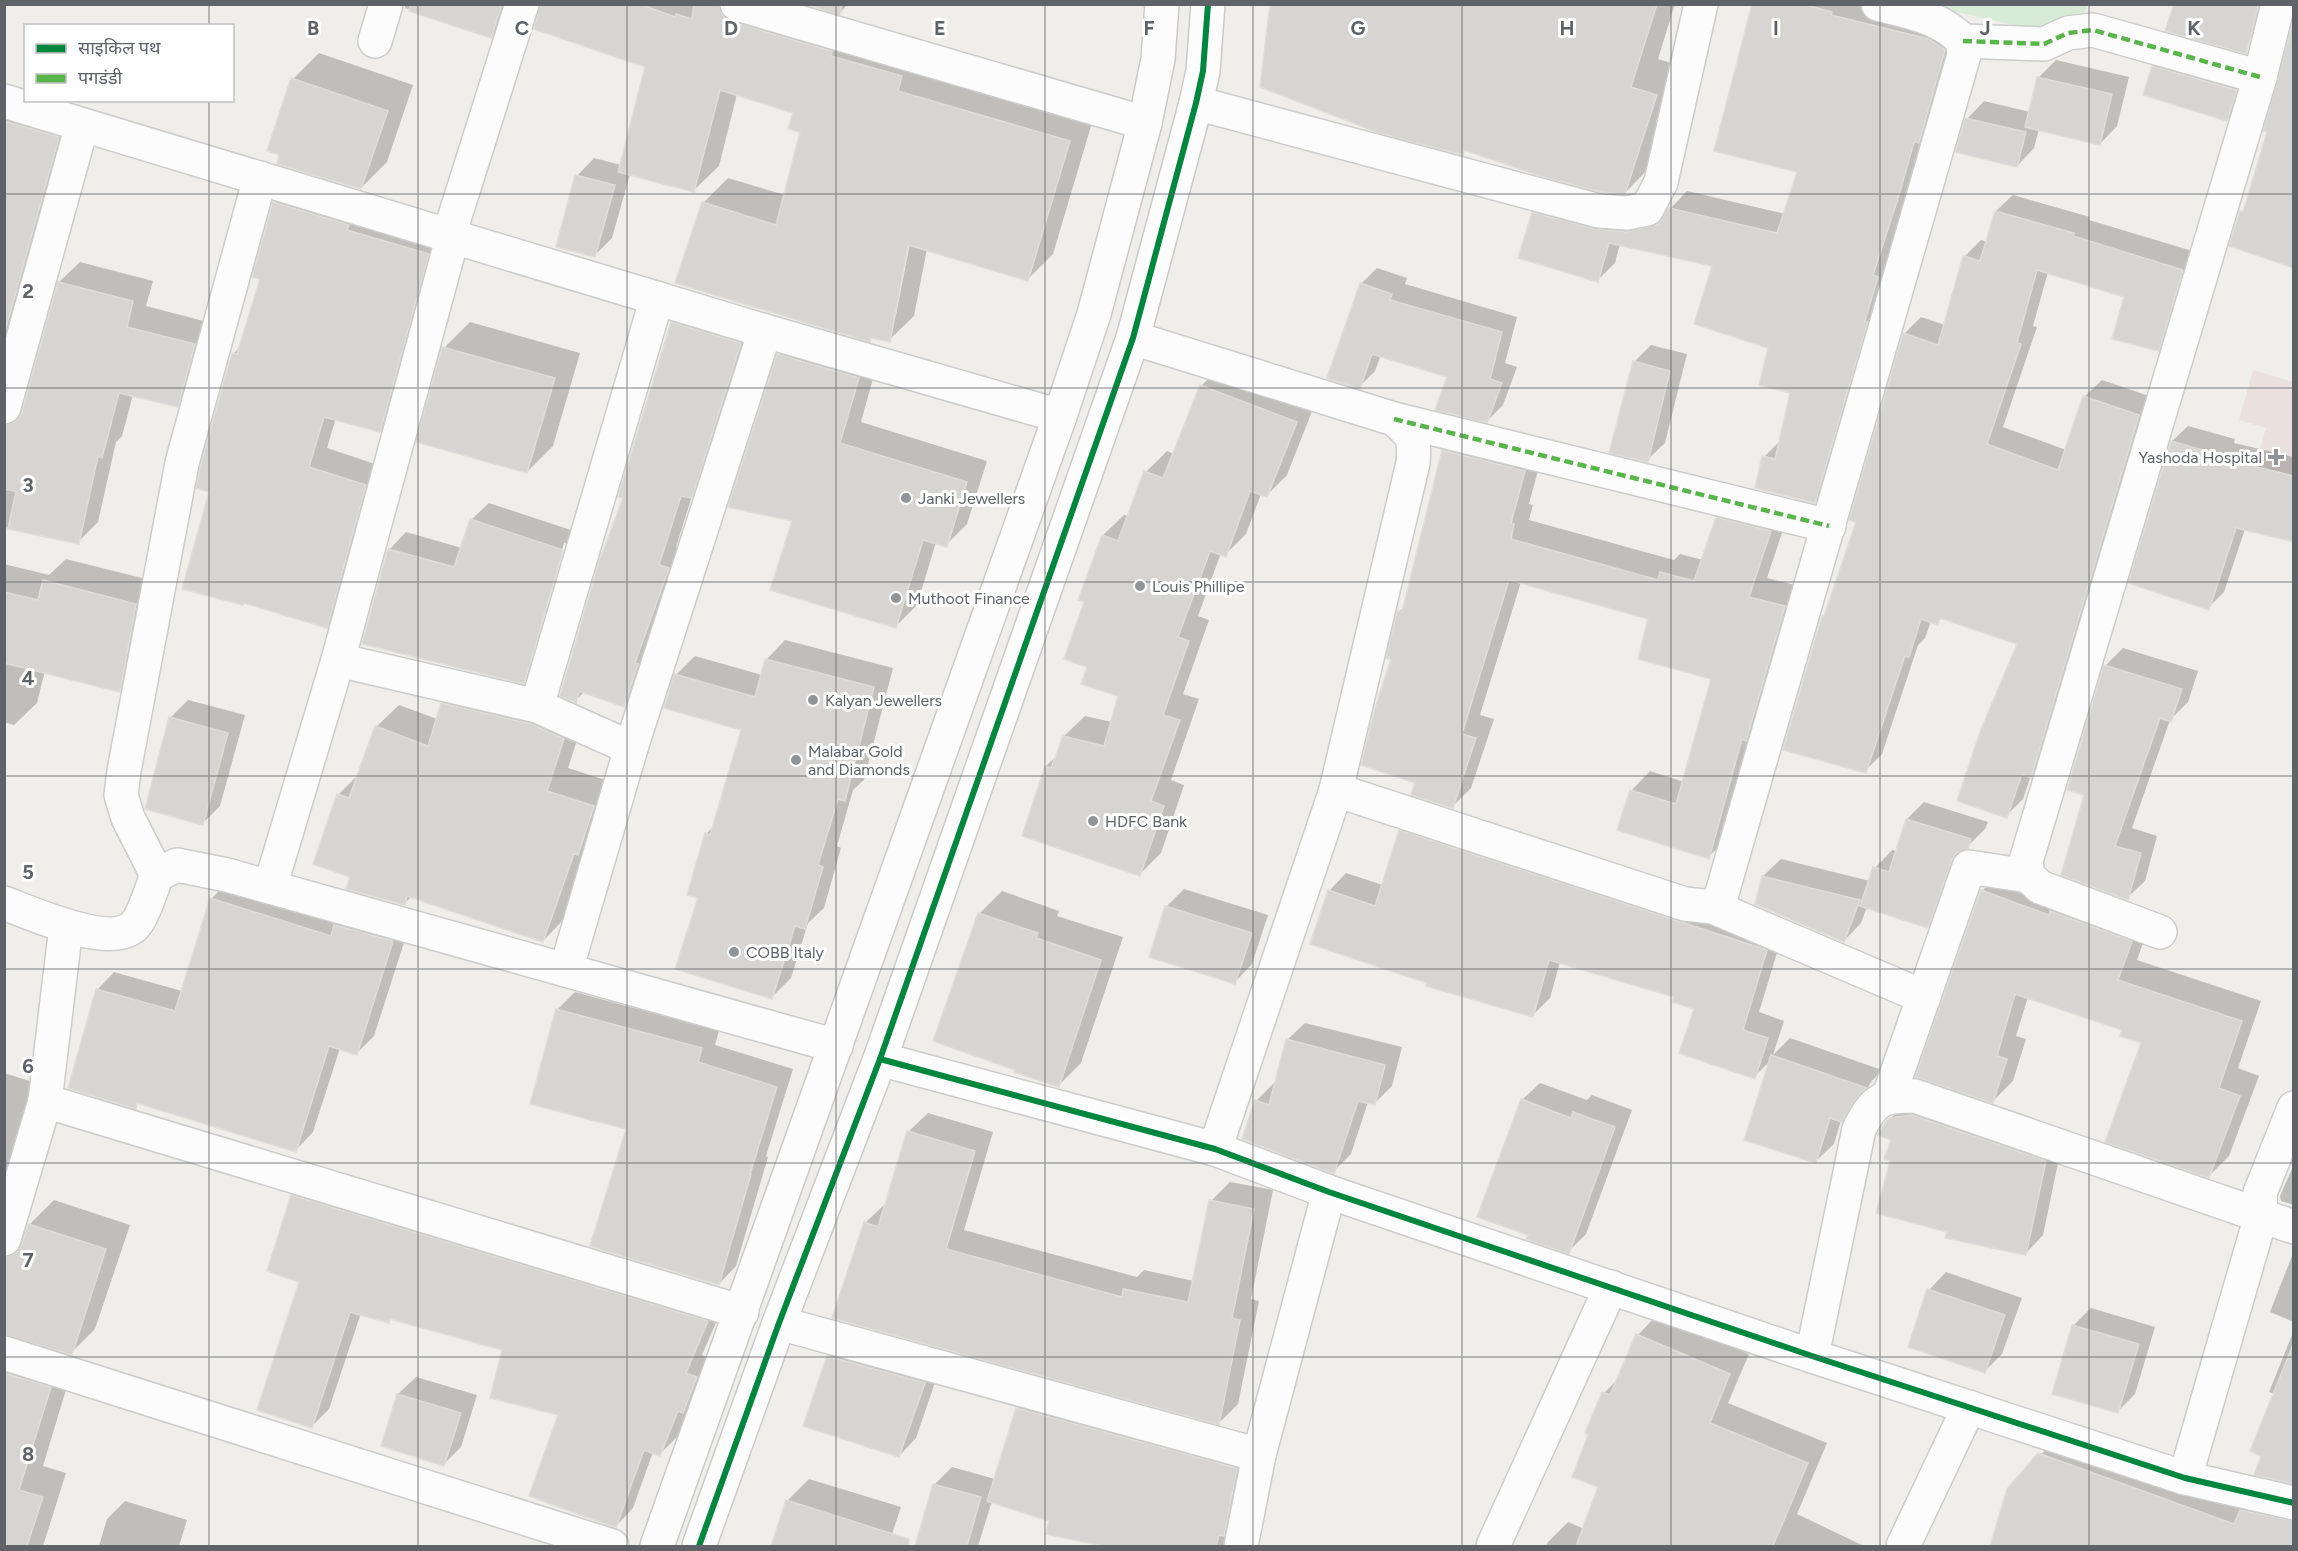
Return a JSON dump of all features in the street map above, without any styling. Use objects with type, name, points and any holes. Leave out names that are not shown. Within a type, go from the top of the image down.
[{"type":"street","points":[[375,41],[386,4]]},
{"type":"street","points":[[270,887],[338,660],[449,250],[449,236],[522,4]]},
{"type":"street","points":[[737,4],[1145,123]]},
{"type":"street","points":[[657,1546],[1060,416],[1094,314],[1145,123],[1158,59],[1162,4]]},
{"type":"street","points":[[699,1546],[779,1323],[880,1059],[1133,338],[1197,103],[1203,71],[1208,4]]},
{"type":"street","points":[[1197,103],[1599,211],[1627,213],[1647,209],[1660,183],[1701,4]]},
{"type":"street","points":[[1713,907],[1720,900],[1724,888],[1964,55],[1963,41],[1950,28],[1934,20],[1878,4]]},
{"type":"street","points":[[2028,876],[2026,861],[2029,848],[2260,77],[2278,4]]},
{"type":"street","points":[[1963,41],[2044,44],[2068,33],[2093,30],[2260,77]]},
{"type":"street","points":[[4,101],[765,331],[1060,416]]},
{"type":"street","points":[[4,407],[82,125]]},
{"type":"street","points":[[157,875],[128,818],[121,795],[124,771],[182,463],[260,178]]},
{"type":"street","points":[[537,706],[657,298]]},
{"type":"street","points":[[566,970],[631,748],[765,331]]},
{"type":"street","points":[[1133,338],[1394,419],[1828,526]]},
{"type":"street","points":[[1215,1149],[1336,790],[1413,463],[1415,443],[1409,431],[1394,419]]},
{"type":"street","points":[[338,660],[537,706],[631,748]]},
{"type":"street","points":[[1336,790],[1685,904],[1713,907],[1924,997]]},
{"type":"street","points":[[4,903],[66,927],[114,935],[134,927],[157,875],[177,865],[227,875],[836,1046]]},
{"type":"street","points":[[1889,1096],[1969,867],[2028,876],[2040,887],[2160,932]]},
{"type":"street","points":[[4,1239],[45,1101],[66,927]]},
{"type":"street","points":[[880,1059],[1215,1149],[1329,1192],[1812,1356],[2185,1478],[2294,1503]]},
{"type":"street","points":[[1812,1356],[1859,1130],[1871,1107],[1889,1096],[1915,1096],[2294,1227]]},
{"type":"street","points":[[45,1101],[742,1312]]},
{"type":"street","points":[[2185,1478],[2261,1216],[2260,1193],[2294,1108]]},
{"type":"street","points":[[1241,1546],[1259,1455],[1329,1192]]},
{"type":"street","points":[[1493,1546],[1611,1287]]},
{"type":"street","points":[[779,1323],[1259,1455]]},
{"type":"street","points":[[4,1353],[612,1546]]},
{"type":"street","points":[[1903,1546],[1969,1407]]},
{"type":"shaded area","name":"Yashoda Hospital","points":[[2253,370],[2293,382],[2293,500],[2249,486],[2266,428],[2239,420]]},
{"type":"green space","points":[[1925,5],[2088,5],[2084,13],[2046,32]]},
{"type":"building","points":[[410,4],[502,4],[491,38],[409,11]]},
{"type":"building","points":[[540,4],[640,4],[675,17],[676,14],[692,19],[694,4],[719,4],[723,16],[732,22],[832,51],[831,56],[902,76],[898,91],[1070,141],[1028,281],[908,245],[890,342],[871,338],[870,342],[675,283],[702,202],[776,225],[800,132],[788,129],[793,113],[720,90],[694,192],[618,172],[645,67],[534,29]]},
{"type":"building","points":[[806,4],[842,4],[840,15]]},
{"type":"building","points":[[1270,4],[1657,4],[1631,87],[1657,95],[1625,194],[1602,192],[1543,177],[1464,150],[1463,155],[1379,133],[1260,87]]},
{"type":"building","points":[[1752,4],[1803,4],[1832,12],[1831,15],[1929,39],[1945,50],[1919,143],[1914,142],[1873,275],[1878,277],[1865,321],[1868,322],[1815,503],[1755,488],[1762,456],[1775,459],[1790,393],[1759,385],[1768,348],[1694,324],[1712,266],[1609,243],[1598,282],[1518,258],[1532,212],[1594,229],[1626,232],[1658,224],[1669,208],[1777,233],[1797,172],[1714,151]]},
{"type":"building","points":[[2174,4],[2259,4],[2246,54],[2165,31]]},
{"type":"building","points":[[2294,19],[2294,268],[2229,246],[2240,211],[2243,212],[2267,132],[2263,131]]},
{"type":"building","points":[[2152,66],[2237,90],[2227,121],[2143,95]]},
{"type":"building","points":[[2037,77],[2112,94],[2100,145],[2025,127]]},
{"type":"building","points":[[291,78],[388,111],[361,189],[277,164],[279,155],[267,151]]},
{"type":"building","points":[[1965,118],[2026,132],[2017,167],[1955,152]]},
{"type":"building","points":[[4,121],[59,137],[4,335]]},
{"type":"building","points":[[575,175],[615,185],[595,257],[556,247]]},
{"type":"building","points":[[273,202],[349,225],[347,230],[429,254],[380,432],[324,417],[309,467],[366,485],[327,628],[244,603],[243,605],[182,589],[209,492],[196,488],[200,467],[232,353],[237,354],[260,279],[252,277]]},
{"type":"building","points":[[1995,211],[2074,233],[2073,236],[2183,270],[2159,351],[2112,339],[2124,297],[2037,270],[2017,343],[2021,344],[1987,444],[2058,470],[2083,396],[2139,415],[2031,778],[2022,774],[2007,818],[1957,801],[1980,732],[2017,644],[1940,618],[1938,625],[1921,619],[1909,657],[1905,656],[1866,773],[1783,750],[1822,616],[1824,616],[1856,522],[1849,520],[1903,333],[1938,345],[1963,256],[1980,261]]},
{"type":"building","points":[[58,282],[133,301],[127,327],[195,344],[178,407],[119,393],[102,458],[98,456],[79,544],[8,529],[16,491],[4,489],[4,425],[17,421],[22,412]]},
{"type":"building","points":[[1360,283],[1392,294],[1390,300],[1502,332],[1490,379],[1502,383],[1487,423],[1435,410],[1447,377],[1372,354],[1360,389],[1327,378]]},
{"type":"building","points":[[671,322],[741,343],[692,498],[681,496],[659,565],[669,568],[635,663],[638,664],[624,707],[579,691],[576,703],[560,696],[599,562],[623,498],[618,497]]},
{"type":"building","points":[[442,347],[555,378],[527,473],[416,442]]},
{"type":"building","points":[[777,354],[859,378],[840,443],[967,482],[947,547],[923,540],[896,628],[770,590],[792,521],[728,507]]},
{"type":"building","points":[[1633,361],[1670,371],[1648,462],[1609,453]]},
{"type":"building","points":[[1200,385],[1297,422],[1267,497],[1250,491],[1226,557],[1210,551],[1178,637],[1189,641],[1163,715],[1180,720],[1151,801],[1164,806],[1140,876],[1022,836],[1045,766],[1051,768],[1063,736],[1104,746],[1118,696],[1081,684],[1087,667],[1064,659],[1084,602],[1078,600],[1102,535],[1118,541],[1144,471],[1163,478]]},
{"type":"building","points":[[2171,441],[2220,455],[2219,458],[2294,476],[2294,542],[2236,528],[2209,610],[2128,583]]},
{"type":"building","points":[[1442,450],[1525,471],[1511,523],[1514,524],[1511,539],[1658,580],[1660,572],[1694,581],[1716,517],[1771,531],[1749,597],[1785,606],[1746,741],[1742,739],[1709,859],[1617,830],[1630,790],[1676,804],[1711,679],[1638,659],[1648,619],[1509,580],[1462,734],[1476,738],[1453,808],[1411,795],[1415,783],[1361,765],[1375,708],[1391,659],[1386,658],[1397,611],[1402,612]]},
{"type":"building","points":[[470,519],[563,550],[524,684],[362,644],[388,549],[454,567]]},
{"type":"building","points":[[43,580],[136,604],[120,692],[4,663],[4,592],[38,600]]},
{"type":"building","points":[[765,659],[874,687],[845,801],[838,799],[818,865],[823,867],[805,929],[795,926],[772,999],[675,969],[698,898],[687,895],[705,833],[710,835],[741,730],[664,708],[674,674],[755,697]]},
{"type":"building","points":[[2104,665],[2182,689],[2171,722],[2160,718],[2115,846],[2141,853],[2128,900],[2061,875],[2084,795],[2067,790]]},
{"type":"building","points":[[441,703],[531,724],[564,739],[547,791],[594,806],[578,855],[574,854],[543,942],[407,896],[405,905],[346,889],[350,877],[313,864],[337,794],[349,798],[375,726],[428,746]]},
{"type":"building","points":[[169,717],[228,733],[203,825],[145,809]]},
{"type":"building","points":[[1906,819],[1971,839],[1968,849],[1956,853],[1952,860],[1928,928],[1860,906],[1873,867],[1889,872]]},
{"type":"building","points":[[1399,830],[1767,950],[1743,1030],[1768,1038],[1755,1079],[1679,1053],[1694,1009],[1672,1002],[1674,997],[1549,960],[1533,1017],[1426,986],[1427,983],[1310,944],[1328,890],[1375,906]]},
{"type":"building","points":[[1762,876],[1860,900],[1844,942],[1755,904]]},
{"type":"building","points":[[1981,890],[2049,915],[2050,911],[2132,941],[2118,980],[2242,1021],[2219,1088],[2240,1096],[2209,1178],[2105,1142],[2141,1043],[2120,1036],[2122,1030],[2015,994],[1997,1056],[2007,1059],[1993,1103],[1915,1077]]},
{"type":"building","points":[[210,898],[331,936],[334,925],[393,941],[357,1055],[329,1046],[296,1152],[137,1103],[136,1109],[68,1088],[96,989],[175,1011]]},
{"type":"building","points":[[1165,906],[1252,933],[1235,984],[1149,957]]},
{"type":"building","points":[[978,913],[1038,933],[1036,938],[1101,960],[1059,1087],[933,1041]]},
{"type":"building","points":[[556,1009],[702,1048],[698,1062],[777,1087],[719,1285],[590,1246],[626,1129],[530,1104]]},
{"type":"building","points":[[1286,1039],[1385,1065],[1375,1105],[1358,1101],[1334,1174],[1242,1139],[1255,1100],[1269,1105]]},
{"type":"building","points":[[1771,1055],[1867,1088],[1854,1101],[1842,1122],[1830,1118],[1816,1163],[1744,1140]]},
{"type":"building","points":[[1521,1099],[1571,1118],[1573,1112],[1615,1127],[1569,1254],[1526,1239],[1528,1235],[1477,1217]]},
{"type":"building","points":[[1912,1115],[2046,1161],[2026,1255],[1945,1238],[1947,1232],[1876,1213],[1890,1161],[1884,1159],[1891,1140],[1877,1135],[1889,1118]]},
{"type":"building","points":[[907,1131],[975,1151],[946,1249],[1122,1297],[1123,1289],[1188,1302],[1209,1200],[1254,1209],[1232,1318],[1240,1320],[1219,1425],[832,1318],[864,1222],[878,1227]]},
{"type":"building","points":[[291,1195],[708,1321],[686,1373],[697,1377],[683,1413],[678,1411],[660,1456],[644,1450],[616,1528],[529,1496],[558,1415],[490,1398],[502,1350],[390,1319],[389,1323],[350,1312],[312,1428],[257,1410],[299,1282],[267,1271]]},
{"type":"building","points":[[28,1224],[106,1249],[72,1355],[4,1335],[4,1257],[17,1252]]},
{"type":"building","points":[[1927,1289],[2005,1315],[1985,1373],[1908,1347]]},
{"type":"building","points":[[2072,1325],[2139,1344],[2118,1413],[2052,1394]]},
{"type":"building","points":[[1636,1334],[1730,1374],[1710,1423],[1808,1463],[1773,1546],[1576,1546],[1598,1487],[1572,1477],[1588,1435],[1585,1433],[1602,1392],[1610,1395]]},
{"type":"building","points":[[2292,1347],[2294,1347],[2294,1484],[2254,1475],[2261,1456],[2250,1451]]},
{"type":"building","points":[[827,1356],[925,1383],[899,1457],[803,1426]]},
{"type":"building","points":[[4,1373],[51,1387],[19,1490],[43,1497],[27,1546],[4,1546]]},
{"type":"building","points":[[397,1394],[461,1413],[444,1466],[381,1446]]},
{"type":"building","points":[[1016,1408],[1237,1468],[1224,1536],[1219,1535],[1216,1546],[1102,1546],[1046,1534],[1049,1521],[987,1501]]},
{"type":"building","points":[[2038,1453],[2234,1524],[2240,1510],[2294,1521],[2294,1546],[1990,1546],[2007,1489]]},
{"type":"building","points":[[933,1484],[981,1497],[967,1546],[915,1546]]},
{"type":"building","points":[[786,1500],[909,1539],[908,1546],[771,1546]]},
{"type":"marked path","points":[[1963,41],[2044,44],[2068,33],[2093,30],[2260,77]]},
{"type":"marked path","points":[[1394,419],[1829,526]]},
{"type":"cycle path","points":[[699,1546],[779,1323],[880,1059],[1133,338],[1196,103],[1203,71],[1208,4]]},
{"type":"cycle path","points":[[880,1059],[1215,1149],[1329,1192],[1812,1356],[2185,1478],[2294,1503]]},
{"type":"place","name":"Yashoda Hospital","points":[[2276,457]]},
{"type":"place","name":"Janki Jewellers","points":[[906,498]]},
{"type":"place","name":"Louis Phillipe","points":[[1140,586]]},
{"type":"place","name":"Muthoot Finance","points":[[896,598]]},
{"type":"place","name":"Kalyan Jewellers","points":[[813,700]]},
{"type":"place","name":"Malabar Gold and Diamonds","points":[[796,760]]},
{"type":"place","name":"HDFC Bank","points":[[1093,821]]},
{"type":"place","name":"COBB Italy","points":[[734,952]]}]
